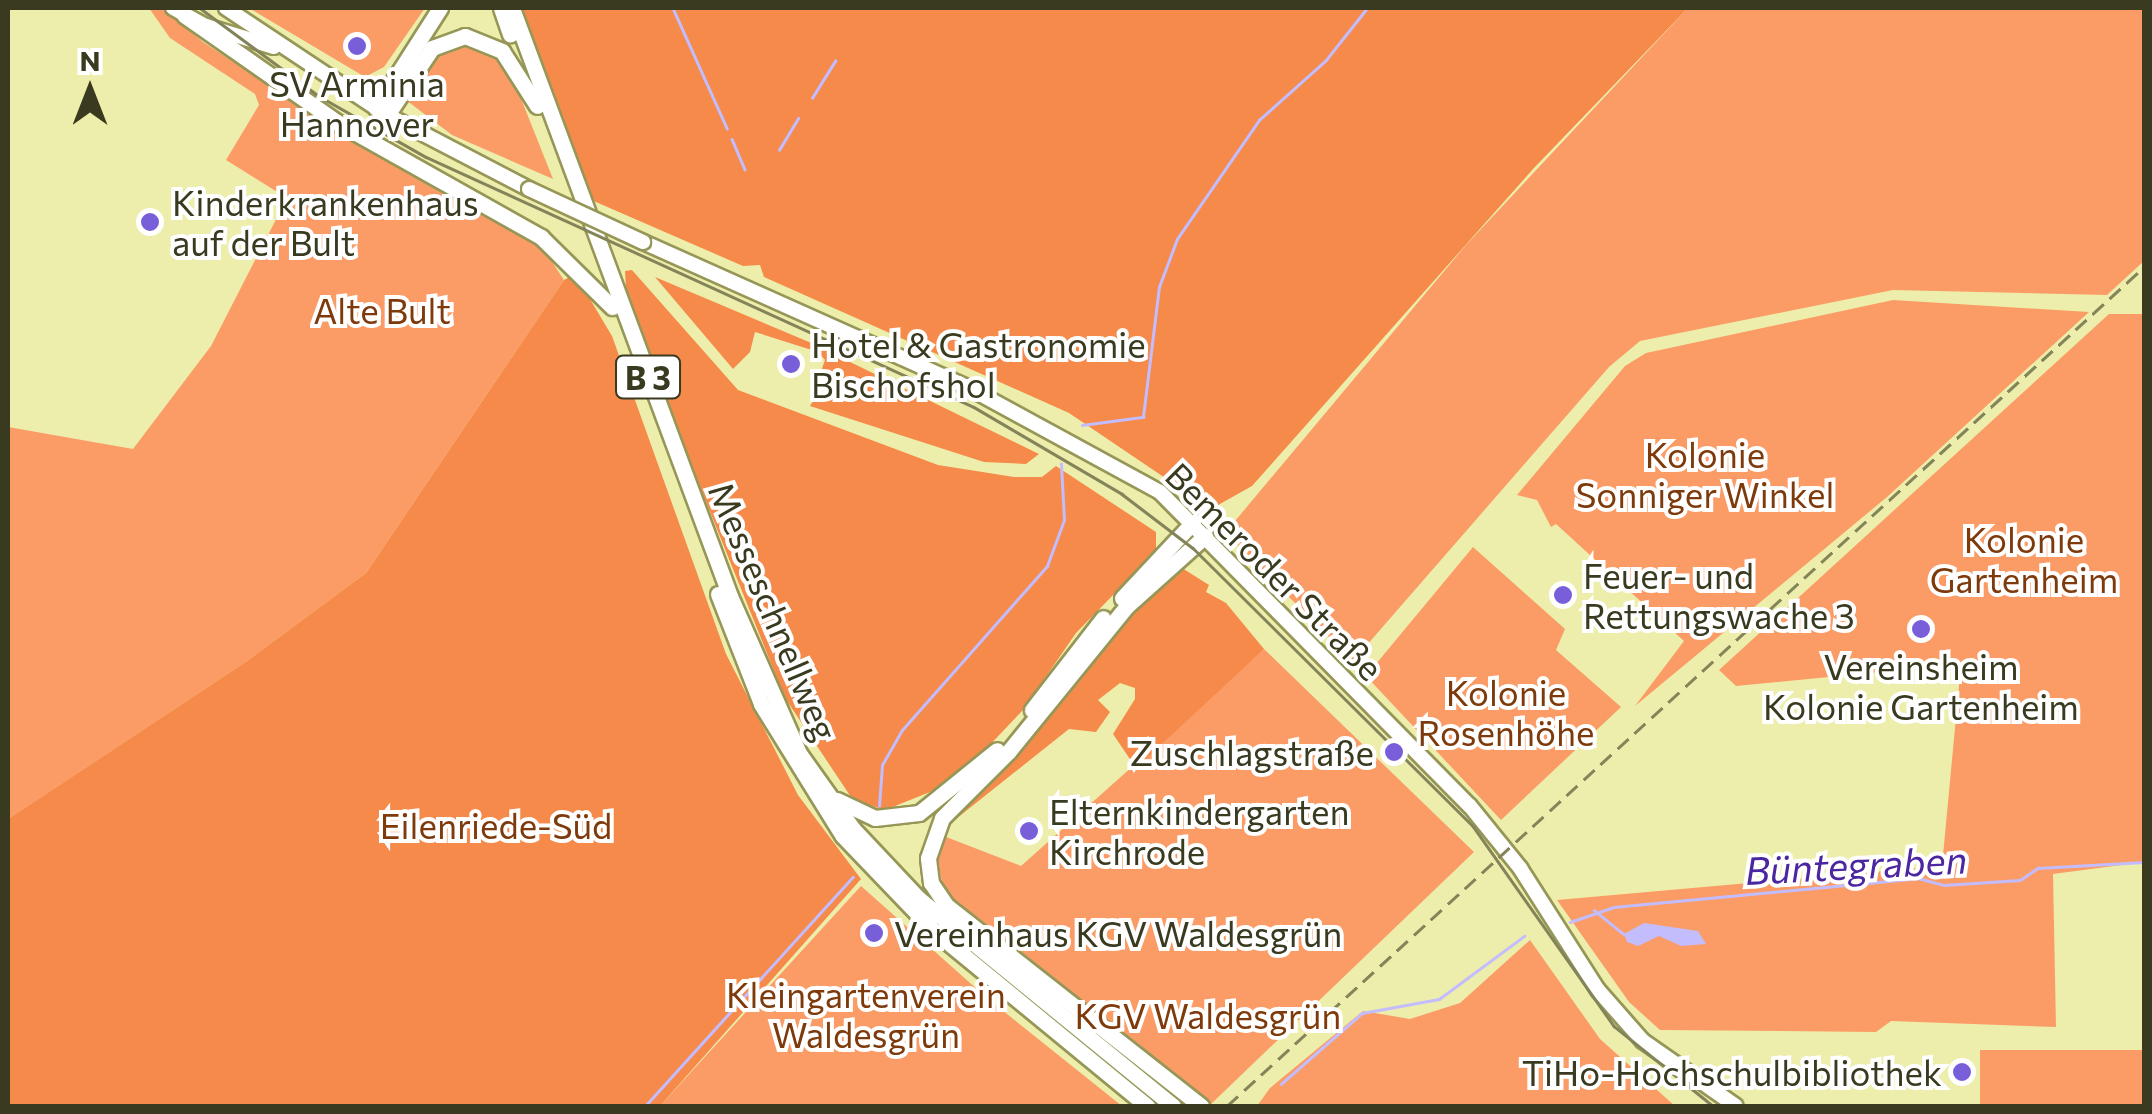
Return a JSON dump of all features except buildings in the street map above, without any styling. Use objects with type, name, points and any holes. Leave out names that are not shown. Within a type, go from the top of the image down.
[{"type":"highway","points":[[382,111],[440,8]]},
{"type":"highway","name":"Messeschnellweg","points":[[500,8],[746,670],[812,794],[871,869],[934,931],[1147,1106]]},
{"type":"highway","name":"Messeschnellweg","points":[[512,8],[730,596],[772,701],[822,788],[918,898],[1173,1106]]},
{"type":"highway","points":[[179,12],[338,123],[541,236],[612,307]]},
{"type":"highway","points":[[382,111],[432,48],[465,36],[502,51],[537,106]]},
{"type":"highway","points":[[822,788],[875,818],[918,813],[945,795],[992,756],[1089,633],[1193,522]]},
{"type":"highway","points":[[1201,1106],[946,904],[932,883],[928,858],[942,818],[1008,750],[1127,606],[1205,536]]},
{"type":"highway","name":"B 3","points":[[1098,1045],[1191,1106]]},
{"type":"main road","points":[[226,8],[297,58]]},
{"type":"main road","points":[[179,12],[297,58]]},
{"type":"main road","name":"Bemeroder Straße","points":[[297,58],[382,111],[529,189],[1061,433],[1160,492],[1481,819],[1598,990],[1643,1041],[1736,1106]]},
{"type":"green space","name":"Alte Bult","points":[[149,8],[162,8],[203,42],[337,130],[539,242],[564,280],[366,573],[247,661],[8,819],[8,427],[133,449],[211,346],[287,198],[226,160],[259,105],[255,94],[170,38]]},
{"type":"green space","name":"SV Arminia Hannover","points":[[249,8],[425,8],[384,67],[365,77]]},
{"type":"green space","points":[[520,8],[1688,8],[1533,169],[1252,486],[1211,509],[1069,413],[764,277],[760,265],[743,266],[589,199]]},
{"type":"green space","points":[[1688,8],[2144,8],[2144,261],[2107,295],[1893,290],[1640,341],[1609,367],[1353,661],[1225,533],[1466,245]]},
{"type":"green space","points":[[475,41],[506,61],[553,179],[452,135],[406,100],[436,52]]},
{"type":"green space","points":[[632,270],[738,390],[938,465],[1014,477],[1042,477],[1056,466],[1156,532],[1156,551],[1076,633],[1023,710],[966,770],[935,790],[885,810],[853,800],[785,698],[669,410],[626,288],[625,271]]},
{"type":"green space","name":"Eilenriede-Süd","points":[[575,274],[612,336],[726,654],[798,795],[861,879],[660,1106],[8,1106],[8,819],[247,661],[366,573],[564,280]]},
{"type":"green space","points":[[655,277],[809,342],[1039,454],[1026,464],[984,462],[810,406],[816,396],[828,400],[832,383],[819,377],[825,360],[818,352],[755,332],[750,352],[733,369]]},
{"type":"green space","name":"Kolonie Sonniger Winkel","points":[[1893,300],[2089,312],[1887,497],[1635,706],[1684,641],[1556,524],[1551,527],[1537,500],[1517,495],[1625,366],[1646,353]]},
{"type":"green space","name":"Kolonie Gartenheim","points":[[2109,314],[2144,314],[2144,862],[2053,874],[2056,1027],[1891,1021],[1876,1032],[1660,1030],[1629,1002],[1557,900],[1942,866],[1961,664],[1736,686],[1719,670]]},
{"type":"green space","name":"Kolonie Rosenhöhe","points":[[1473,547],[1565,629],[1556,650],[1621,707],[1501,820],[1366,676]]},
{"type":"green space","points":[[1182,568],[1209,585],[1206,592],[1226,603],[1264,649],[1136,768],[1113,734],[1135,699],[1135,688],[1120,683],[1098,700],[1110,712],[1096,732],[1069,729],[947,826],[1042,724],[1128,616]]},
{"type":"green space","name":"KGV Waldesgrün","points":[[1264,649],[1474,852],[1209,1106],[949,900],[933,856],[941,835],[1021,866]]},
{"type":"green space","name":"Kleingartenverein Waldesgrün","points":[[861,886],[987,998],[1122,1106],[660,1106]]},
{"type":"green space","points":[[1530,940],[1600,1039],[1675,1106],[1257,1106],[1270,1088],[1363,1011],[1410,1019],[1460,1003]]},
{"type":"green space","points":[[1980,1050],[2144,1050],[2144,1106],[1980,1106]]},
{"type":"shaded area","points":[[1644,923],[1698,931],[1706,944],[1681,946],[1659,936],[1638,946],[1627,942],[1624,934]]},
{"type":"waterway","points":[[673,8],[727,128]]},
{"type":"waterway","points":[[1082,425],[1143,417],[1159,287],[1177,239],[1259,120],[1326,60],[1367,8]]},
{"type":"waterway","points":[[812,98],[835,61]]},
{"type":"waterway","points":[[779,150],[798,118]]},
{"type":"waterway","points":[[732,139],[745,169]]},
{"type":"waterway","points":[[879,806],[882,765],[902,730],[1047,566],[1064,520],[1061,464]]},
{"type":"waterway","name":"Büntegraben","points":[[1570,922],[1614,907],[1918,878],[1944,885],[2020,880],[2038,868],[2144,862]]},
{"type":"waterway","points":[[645,1106],[853,877]]},
{"type":"waterway","points":[[1594,910],[1624,934]]},
{"type":"waterway","name":"Büntegraben","points":[[1281,1084],[1362,1013],[1439,999],[1524,936]]},
{"type":"tram line","points":[[200,8],[319,96],[426,157],[974,407],[1122,494],[1193,548],[1473,826],[1614,1026],[1713,1106]]},
{"type":"railway","points":[[1227,1106],[2144,267]]},
{"type":"place","name":"SV Arminia Hannover","points":[[357,46]]},
{"type":"place","name":"Kinderkrankenhaus auf der Bult","points":[[150,222]]},
{"type":"place","name":"Hotel & Gastronomie Bischofshol","points":[[791,364]]},
{"type":"place","name":"Feuer- und Rettungswache 3","points":[[1563,595]]},
{"type":"place","name":"Vereinsheim Kolonie Gartenheim","points":[[1921,629]]},
{"type":"place","name":"Zuschlagstraße","points":[[1394,752]]},
{"type":"place","name":"Elternkindergarten Kirchrode","points":[[1029,831]]},
{"type":"place","name":"Vereinhaus KGV Waldesgrün","points":[[874,933]]},
{"type":"place","name":"TiHo-Hochschulbibliothek","points":[[1962,1072]]}]
